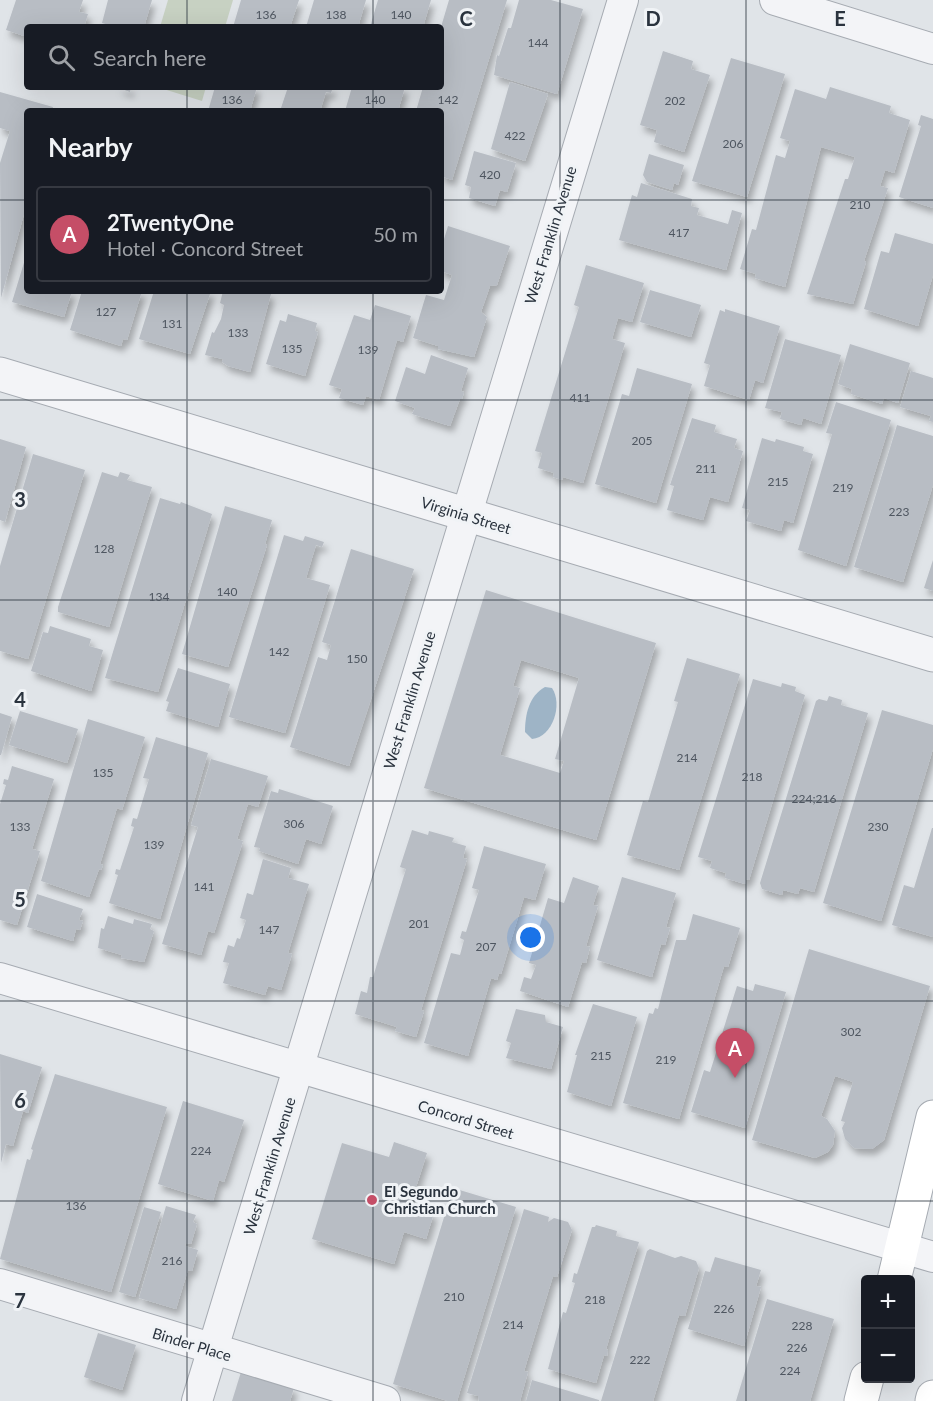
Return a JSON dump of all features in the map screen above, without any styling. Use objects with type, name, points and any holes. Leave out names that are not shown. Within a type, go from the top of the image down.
[{"type":"main road","points":[[898,1275],[918,1253],[933,1117]]},
{"type":"main road","points":[[861,1401],[866,1383]]},
{"type":"street","name":"West Franklin Avenue","points":[[197,1401],[623,0]]},
{"type":"street","points":[[775,0],[933,49]]},
{"type":"street","name":"Virginia Street","points":[[0,374],[933,655]]},
{"type":"street","name":"Concord Street","points":[[0,978],[918,1253]]},
{"type":"street","name":"Binder Place","points":[[0,1284],[385,1401]]},
{"type":"green space","points":[[168,0],[233,0],[226,24],[161,24]]},
{"type":"green space","points":[[167,90],[205,90],[202,101]]},
{"type":"water","points":[[545,687],[552,688],[555,695],[554,719],[546,732],[532,739],[525,732],[527,712],[535,695]]},
{"type":"building","points":[[16,0],[83,0],[79,12],[88,14],[85,24],[24,24],[24,36],[6,30]]},
{"type":"building","points":[[108,0],[152,0],[145,24],[102,23]]},
{"type":"building","points":[[241,0],[299,0],[291,24],[234,24]]},
{"type":"building","points":[[314,0],[366,0],[359,24],[307,24]]},
{"type":"building","points":[[378,0],[431,0],[424,24],[371,24]]},
{"type":"building","points":[[449,0],[507,0],[452,180],[444,177],[444,108],[417,108],[422,90],[444,90],[444,24],[442,24]]},
{"type":"building","points":[[519,0],[551,0],[583,9],[557,94],[494,75],[497,55],[499,56],[508,28],[511,28]]},
{"type":"building","points":[[663,51],[693,61],[691,69],[710,75],[684,152],[654,142],[657,130],[640,125]]},
{"type":"building","points":[[731,58],[785,74],[747,197],[692,181]]},
{"type":"building","points":[[510,82],[548,94],[525,161],[491,149]]},
{"type":"building","points":[[830,87],[891,106],[889,113],[910,120],[894,173],[885,170],[880,186],[888,188],[864,261],[866,262],[853,304],[807,294],[845,179],[848,179],[855,157],[821,147],[785,287],[755,278],[756,274],[740,269],[752,229],[756,230],[776,155],[785,158],[790,141],[780,138],[795,89],[826,99]]},
{"type":"building","points":[[214,90],[256,90],[251,108],[209,108]]},
{"type":"building","points":[[287,90],[332,90],[331,93],[326,92],[321,108],[281,108]]},
{"type":"building","points":[[351,90],[404,90],[399,108],[346,108]]},
{"type":"building","points":[[0,92],[53,107],[24,108],[24,214],[1,298],[0,163],[10,131],[0,128]]},
{"type":"building","points":[[921,115],[933,119],[933,208],[899,197],[921,126],[918,125]]},
{"type":"building","points":[[474,151],[516,163],[507,192],[500,190],[495,206],[469,198],[471,187],[465,185]]},
{"type":"building","points":[[649,154],[684,165],[678,185],[674,183],[672,190],[647,182],[643,175]]},
{"type":"building","points":[[641,183],[692,199],[691,206],[699,208],[697,215],[728,224],[732,210],[742,213],[726,270],[619,240],[632,195],[637,197]]},
{"type":"building","points":[[448,226],[510,246],[497,285],[490,286],[481,312],[487,317],[474,357],[438,349],[438,346],[413,338],[426,295],[444,300],[452,275],[444,272],[444,239]]},
{"type":"building","points":[[895,233],[933,244],[933,275],[918,326],[864,309],[881,251],[889,253]]},
{"type":"building","points":[[24,263],[24,294],[71,294],[64,317],[12,302]]},
{"type":"building","points":[[586,265],[644,283],[632,322],[618,318],[612,339],[625,343],[583,483],[563,477],[562,480],[553,477],[554,473],[538,468],[542,453],[535,451],[579,307],[574,305]]},
{"type":"building","points":[[650,290],[701,305],[691,337],[640,322]]},
{"type":"building","points":[[81,294],[141,294],[127,340],[123,339],[121,346],[70,330]]},
{"type":"building","points":[[153,294],[210,294],[190,354],[139,339]]},
{"type":"building","points":[[222,294],[271,294],[250,372],[228,366],[222,362],[223,359],[205,355],[212,332],[214,333],[221,319],[224,305],[220,303]]},
{"type":"building","points":[[375,305],[411,316],[403,342],[397,340],[379,400],[366,396],[363,405],[339,398],[342,389],[329,385],[354,315],[370,320]]},
{"type":"building","points":[[725,309],[780,326],[763,383],[755,380],[749,400],[704,386],[710,365],[704,363],[720,310],[725,312]]},
{"type":"building","points":[[288,314],[317,323],[315,331],[318,332],[305,376],[266,364],[280,320],[286,322]]},
{"type":"building","points":[[785,339],[841,355],[821,424],[803,418],[801,425],[780,419],[782,412],[765,408]]},
{"type":"building","points":[[850,344],[910,363],[898,403],[884,398],[882,404],[851,394],[852,389],[838,384]]},
{"type":"building","points":[[431,355],[468,368],[461,391],[464,392],[462,399],[460,399],[450,426],[412,414],[415,408],[395,401],[406,367],[425,374]]},
{"type":"building","points":[[637,368],[692,384],[656,503],[595,484],[622,394],[629,396]]},
{"type":"building","points":[[911,371],[933,378],[933,422],[929,421],[931,416],[900,407]]},
{"type":"building","points":[[836,402],[891,420],[846,566],[798,550],[832,434],[826,433]]},
{"type":"building","points":[[692,418],[716,425],[714,432],[737,439],[734,448],[743,451],[728,502],[710,497],[703,520],[667,510],[674,486],[670,485]]},
{"type":"building","points":[[897,425],[933,436],[933,485],[903,582],[854,567]]},
{"type":"building","points":[[762,438],[775,442],[776,439],[804,447],[803,451],[813,454],[793,523],[784,520],[781,531],[746,521],[750,510],[742,508]]},
{"type":"building","points":[[0,439],[26,447],[5,522],[0,520]]},
{"type":"building","points":[[33,454],[85,470],[28,659],[0,651],[0,566]]},
{"type":"building","points":[[102,472],[118,477],[120,472],[130,475],[127,480],[152,487],[109,627],[58,612]]},
{"type":"building","points":[[160,498],[180,504],[181,502],[212,514],[158,692],[105,678]]},
{"type":"building","points":[[225,506],[272,520],[265,544],[267,545],[228,667],[182,654]]},
{"type":"building","points":[[284,535],[303,541],[305,536],[324,542],[322,547],[316,545],[306,578],[330,585],[285,733],[229,717]]},
{"type":"building","points":[[351,549],[414,569],[349,766],[290,747],[318,657],[327,660],[331,645],[322,642]]},
{"type":"building","points":[[933,560],[933,591],[924,588]]},
{"type":"building","points":[[486,590],[656,643],[596,840],[424,788]],"holes":[[[521,660],[579,678],[555,759],[564,761],[560,773],[500,755],[520,688],[513,686]]]},
{"type":"building","points":[[50,626],[91,639],[89,646],[103,650],[91,691],[31,671],[43,632],[48,633]]},
{"type":"building","points":[[687,658],[740,674],[679,870],[627,855],[643,801],[648,802],[678,702],[674,701]]},
{"type":"building","points":[[178,668],[230,684],[218,727],[166,711],[169,702],[166,701]]},
{"type":"building","points":[[753,679],[781,687],[782,683],[796,687],[795,691],[805,695],[749,880],[746,879],[745,884],[725,878],[726,873],[710,868],[712,861],[698,857]]},
{"type":"building","points":[[829,696],[842,700],[841,705],[868,713],[814,892],[800,888],[798,894],[783,890],[782,895],[762,889],[760,883],[816,701],[819,699],[827,701]]},
{"type":"building","points":[[882,710],[933,725],[933,749],[881,921],[823,903]]},
{"type":"building","points":[[20,711],[78,729],[67,763],[9,745]]},
{"type":"building","points":[[0,713],[12,717],[1,755],[0,755]]},
{"type":"building","points":[[88,719],[145,737],[122,810],[117,808],[100,864],[103,865],[101,870],[99,869],[89,897],[41,881]]},
{"type":"building","points":[[156,737],[208,753],[160,919],[109,903],[118,875],[115,874],[116,869],[120,870],[134,827],[131,826],[133,818],[137,819],[149,779],[143,778]]},
{"type":"building","points":[[211,759],[268,776],[258,807],[248,804],[237,839],[243,841],[214,933],[208,931],[201,955],[162,944],[198,827],[191,825]]},
{"type":"building","points":[[12,766],[54,779],[32,849],[40,851],[17,925],[0,920],[0,804],[6,785],[3,784],[4,779],[8,780]]},
{"type":"building","points":[[279,789],[333,806],[321,844],[306,839],[298,864],[259,851],[260,848],[254,847],[271,791],[278,793]]},
{"type":"building","points":[[932,828],[933,937],[892,925],[904,885],[914,888]]},
{"type":"building","points":[[412,830],[428,835],[429,831],[454,838],[452,842],[466,846],[463,858],[467,859],[421,1010],[424,1011],[416,1037],[395,1031],[397,1027],[355,1014],[361,991],[367,993],[370,977],[373,977],[406,869],[400,867]]},
{"type":"building","points":[[484,846],[546,864],[535,900],[524,897],[501,974],[499,973],[497,980],[491,978],[468,1056],[424,1043],[451,953],[460,955],[464,940],[460,938],[462,931],[466,932],[479,890],[472,888]]},
{"type":"building","points":[[263,859],[291,868],[288,878],[309,884],[288,953],[292,954],[281,990],[268,986],[265,995],[223,983],[229,963],[223,962],[228,945],[234,947],[237,938],[240,939],[246,920],[240,918],[247,893],[253,895]]},
{"type":"building","points":[[573,877],[599,886],[593,905],[598,906],[586,946],[590,947],[586,963],[582,962],[568,1007],[520,991],[524,977],[531,979],[536,965],[529,963],[548,898],[564,903]]},
{"type":"building","points":[[622,877],[676,893],[666,927],[670,928],[665,945],[661,944],[652,977],[597,960]]},
{"type":"building","points":[[37,894],[83,909],[79,920],[83,921],[80,930],[76,929],[73,941],[27,927]]},
{"type":"building","points":[[693,914],[740,928],[728,967],[724,966],[679,1119],[623,1103],[649,1013],[653,1014],[655,1008],[658,1009],[676,940],[686,940]]},
{"type":"building","points":[[108,916],[133,924],[134,919],[152,924],[150,929],[154,931],[144,962],[121,958],[122,955],[98,948],[101,928],[104,929]]},
{"type":"building","points":[[809,949],[930,986],[884,1140],[872,1149],[854,1148],[845,1139],[842,1128],[845,1122],[841,1121],[853,1082],[835,1076],[821,1116],[827,1119],[835,1131],[833,1145],[828,1152],[815,1158],[752,1140]]},
{"type":"building","points":[[755,984],[786,992],[745,1128],[691,1112],[704,1070],[710,1072],[737,986],[753,991]]},
{"type":"building","points":[[593,1004],[637,1017],[611,1106],[567,1092],[577,1055],[575,1055]]},
{"type":"building","points":[[516,1009],[545,1015],[546,1022],[563,1027],[551,1069],[506,1058],[511,1043],[506,1041]]},
{"type":"building","points":[[0,1054],[42,1067],[28,1113],[23,1111],[13,1146],[6,1144],[1,1163]]},
{"type":"building","points":[[55,1074],[167,1107],[111,1292],[0,1259],[27,1159],[30,1160],[33,1150],[31,1149]]},
{"type":"building","points":[[183,1101],[244,1120],[224,1182],[219,1180],[213,1201],[158,1184]]},
{"type":"building","points":[[394,1142],[427,1153],[410,1206],[434,1213],[426,1239],[404,1232],[394,1264],[312,1239],[342,1143],[389,1157]]},
{"type":"building","points":[[453,1188],[516,1207],[457,1401],[448,1401],[393,1384]]},
{"type":"building","points":[[166,1206],[196,1215],[193,1222],[197,1224],[191,1244],[186,1243],[185,1246],[198,1250],[192,1271],[188,1270],[176,1309],[139,1298]]},
{"type":"building","points":[[144,1207],[161,1212],[135,1297],[119,1292]]},
{"type":"building","points":[[524,1209],[549,1217],[548,1222],[554,1218],[568,1222],[572,1230],[557,1277],[553,1276],[524,1371],[528,1372],[520,1401],[479,1401],[478,1396],[467,1393]]},
{"type":"building","points":[[596,1225],[617,1231],[616,1236],[639,1242],[606,1349],[608,1350],[607,1356],[604,1355],[596,1383],[548,1369],[563,1312],[566,1313],[575,1283],[572,1282],[574,1273],[577,1274],[592,1227]]},
{"type":"building","points":[[650,1249],[675,1258],[681,1256],[696,1261],[699,1268],[685,1316],[679,1315],[653,1401],[601,1401],[647,1251]]},
{"type":"building","points":[[715,1257],[761,1270],[756,1286],[761,1287],[744,1346],[688,1329],[705,1271],[710,1272]]},
{"type":"building","points":[[767,1299],[834,1319],[810,1401],[736,1401]]},
{"type":"building","points":[[98,1333],[136,1345],[122,1390],[84,1377]]},
{"type":"building","points":[[241,1372],[294,1388],[290,1401],[232,1401]]},
{"type":"building","points":[[532,1380],[599,1400],[599,1401],[526,1401]]},
{"type":"place","name":"2TwentyOne","points":[[735,1078]]},
{"type":"place","name":"El Segundo Christian Church","points":[[372,1200]]}]
